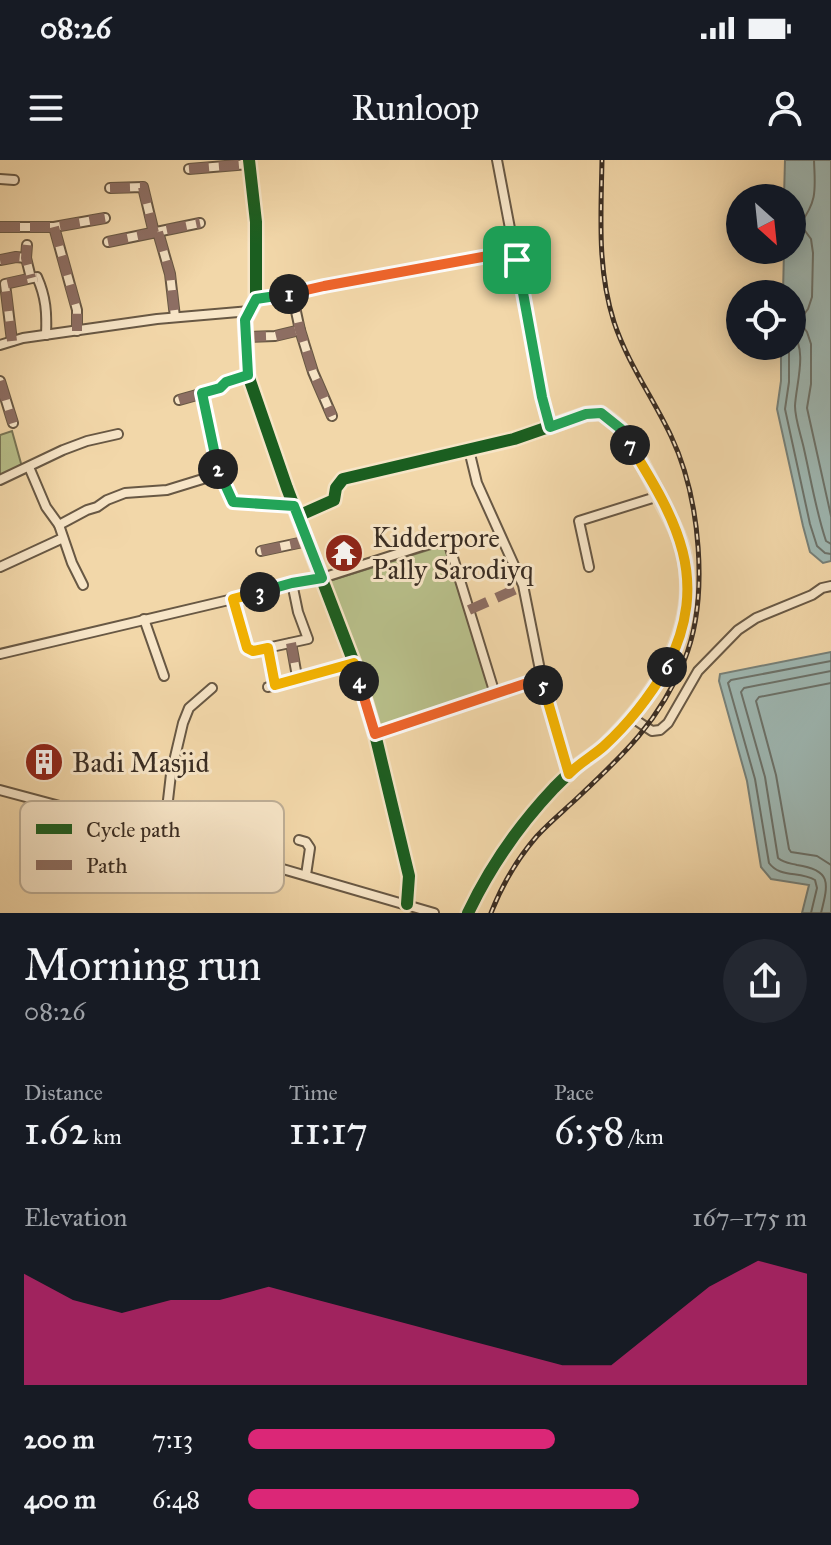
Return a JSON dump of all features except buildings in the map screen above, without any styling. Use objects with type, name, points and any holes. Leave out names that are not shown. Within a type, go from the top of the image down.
[{"type":"street","points":[[497,160],[550,427]]},
{"type":"street","points":[[189,169],[249,162],[256,222],[256,299],[245,320],[248,375],[354,663],[375,734],[409,876],[407,904]]},
{"type":"street","points":[[0,179],[14,180]]},
{"type":"street","points":[[110,188],[143,187],[170,274],[175,317]]},
{"type":"street","points":[[0,227],[54,227],[105,218]]},
{"type":"street","points":[[108,242],[200,223]]},
{"type":"street","points":[[54,227],[77,310],[77,331]]},
{"type":"street","points":[[27,245],[26,258],[31,278]]},
{"type":"street","points":[[256,299],[515,251]]},
{"type":"street","points":[[0,260],[26,258]]},
{"type":"street","points":[[12,341],[5,284],[31,278],[37,277],[44,293],[48,311],[46,335]]},
{"type":"street","points":[[292,293],[313,372],[332,416]]},
{"type":"street","points":[[0,345],[46,335],[175,317],[250,312]]},
{"type":"street","points":[[246,337],[275,336],[300,330]]},
{"type":"street","points":[[179,400],[220,388],[226,382],[248,375]]},
{"type":"street","points":[[0,381],[13,423]]},
{"type":"street","points":[[202,393],[219,474],[233,502],[294,506]]},
{"type":"street","points":[[298,516],[334,500],[336,488],[343,479],[514,439],[586,414],[601,413],[621,429],[659,496],[683,549],[688,581],[686,610],[677,642],[657,684],[603,747],[569,774],[524,822],[493,867],[468,913]]},
{"type":"street","points":[[0,480],[63,450],[118,434]]},
{"type":"street","points":[[469,450],[477,483],[523,585],[542,678],[569,774]]},
{"type":"street","points":[[29,467],[46,507],[59,525],[83,585]]},
{"type":"street","points":[[59,525],[125,493],[167,490],[219,474]]},
{"type":"street","points":[[589,567],[579,521],[659,496]]},
{"type":"street","points":[[0,567],[63,538]]},
{"type":"street","points":[[0,654],[322,578],[447,538],[495,694]]},
{"type":"street","points":[[261,551],[308,541]]},
{"type":"street","points":[[233,599],[247,648],[253,651],[308,639],[292,583]]},
{"type":"street","points":[[631,717],[652,731],[660,730],[668,723],[698,671],[738,630],[756,618],[826,587]]},
{"type":"street","points":[[144,619],[164,676]]},
{"type":"street","points":[[291,643],[296,671]]},
{"type":"street","points":[[268,648],[271,686],[354,663]]},
{"type":"street","points":[[375,734],[542,678]]},
{"type":"street","points":[[168,801],[183,723],[189,708],[212,688]]},
{"type":"street","points":[[0,790],[40,801]]},
{"type":"street","points":[[299,840],[306,842],[310,848],[306,875]]},
{"type":"street","points":[[284,869],[434,913]]},
{"type":"green space","points":[[12,431],[22,467],[0,477],[0,435]]},
{"type":"green space","points":[[444,545],[491,692],[378,729],[326,582]]},
{"type":"water","points":[[785,160],[831,160],[831,561],[823,563],[810,552],[777,409],[781,360],[806,360],[806,280],[783,280],[784,264],[806,264],[806,184],[784,184]]},
{"type":"water","points":[[831,652],[831,913],[802,913],[809,885],[771,879],[761,867],[747,781],[719,681],[720,674]]},
{"type":"railway","points":[[491,913],[500,892],[530,845],[637,738],[663,703],[684,661],[697,608],[698,548],[689,488],[671,436],[626,351],[609,302],[601,242],[602,160]]},
{"type":"marked path","points":[[189,169],[249,164]]},
{"type":"marked path","points":[[110,188],[143,187],[154,233]]},
{"type":"marked path","points":[[0,227],[54,227],[105,218]]},
{"type":"marked path","points":[[108,242],[200,223]]},
{"type":"marked path","points":[[54,227],[77,310],[77,331]]},
{"type":"marked path","points":[[158,232],[170,274],[175,317]]},
{"type":"marked path","points":[[27,245],[26,258],[31,278]]},
{"type":"marked path","points":[[0,260],[26,258]]},
{"type":"marked path","points":[[12,341],[5,284],[37,277]]},
{"type":"marked path","points":[[292,293],[313,372],[332,416]]},
{"type":"marked path","points":[[246,337],[275,336],[300,330]]},
{"type":"marked path","points":[[179,400],[220,388],[226,382],[248,375]]},
{"type":"marked path","points":[[0,381],[13,423]]},
{"type":"marked path","points":[[202,393],[219,474],[233,502],[294,506]]},
{"type":"marked path","points":[[261,551],[308,541]]},
{"type":"marked path","points":[[469,610],[523,586]]},
{"type":"marked path","points":[[233,599],[247,648],[253,651]]},
{"type":"marked path","points":[[291,643],[296,671]]},
{"type":"cycle path","points":[[249,160],[256,222],[256,299],[245,320],[248,375],[287,488],[354,663],[375,734],[409,876],[407,904]]},
{"type":"cycle path","points":[[298,516],[334,500],[336,488],[343,479],[514,439],[586,414],[601,413],[620,428],[631,444],[678,534],[684,552],[686,607],[670,658],[642,704],[624,725],[554,788],[529,817],[506,847],[468,913]]},
{"type":"place","name":"Kidderpore Pally Sarodiyq","points":[[344,553]]},
{"type":"place","name":"Badi Masjid","points":[[44,762]]},
{"type":"route","points":[[515,251],[517,260],[550,427],[586,414],[601,413],[621,429],[677,533],[688,581],[686,610],[677,642],[657,684],[603,747],[569,774],[542,678],[375,734],[354,663],[275,685],[268,648],[253,651],[247,648],[233,599],[322,578],[294,506],[233,502],[219,474],[202,393],[248,375],[245,320],[256,299],[515,251]]}]
